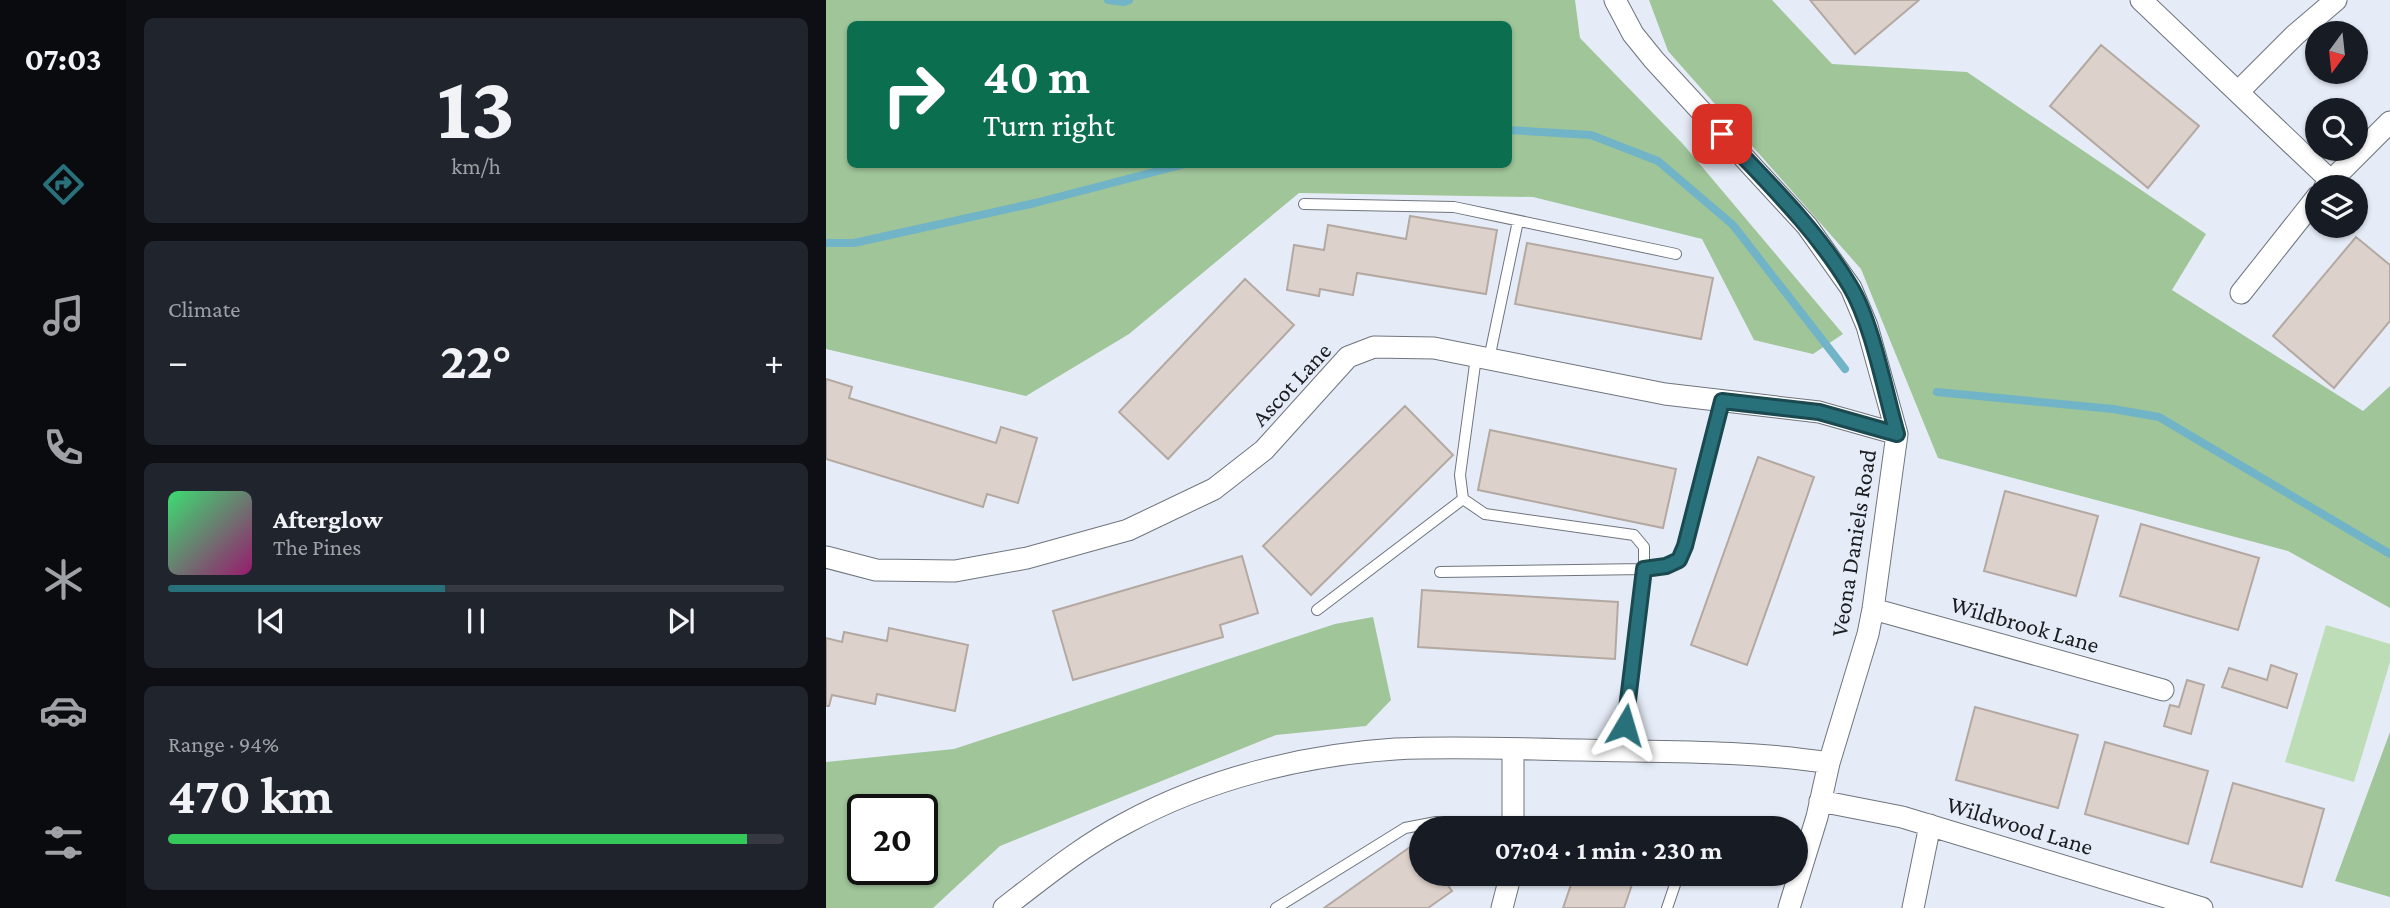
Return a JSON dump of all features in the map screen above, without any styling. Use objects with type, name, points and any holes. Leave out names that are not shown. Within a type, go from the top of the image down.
[{"type":"street","name":"Veona Daniels Road","points":[[1615,0],[1633,34],[1654,60],[1807,226],[1851,288],[1867,326],[1897,434],[1868,634],[1789,908]]},
{"type":"street","points":[[2140,0],[2238,92],[2312,175]]},
{"type":"street","points":[[2238,92],[2295,35],[2336,0]]},
{"type":"street","points":[[2337,175],[2390,122]]},
{"type":"street","points":[[2241,293],[2305,212]]},
{"type":"street","name":"Ascot Lane","points":[[826,557],[876,570],[955,571],[1027,558],[1128,530],[1214,489],[1264,450],[1348,358],[1374,347],[1434,348],[1665,394],[1819,412],[1897,434]]},
{"type":"street","name":"Wildbrook Lane","points":[[1873,609],[2163,690]]},
{"type":"street","points":[[1004,908],[1079,852],[1126,823],[1221,783],[1280,766],[1334,756],[1406,749],[1513,749],[1709,752],[1829,762]]},
{"type":"street","points":[[1513,749],[1513,816]]},
{"type":"street","name":"Wildwood Lane","points":[[1821,801],[1902,817],[2202,908]]},
{"type":"street","points":[[1913,908],[1930,825]]},
{"type":"street","points":[[1502,908],[1508,886]]},
{"type":"lane","points":[[1304,204],[1454,207],[1676,254]]},
{"type":"lane","points":[[1518,221],[1483,358],[1460,475],[1463,499],[1485,514],[1634,535],[1644,547],[1644,569],[1622,751]]},
{"type":"lane","points":[[1440,572],[1644,569],[1666,566],[1679,560],[1685,546],[1722,401]]},
{"type":"lane","points":[[1317,610],[1463,499]]},
{"type":"lane","points":[[1276,908],[1409,827]]},
{"type":"lane","points":[[1667,908],[1675,886]]},
{"type":"green space","points":[[826,0],[1575,0],[1580,38],[1682,143],[1843,334],[1813,354],[1754,340],[1702,239],[1533,197],[1299,193],[1129,334],[1026,396],[826,349]]},
{"type":"green space","points":[[1649,0],[1772,0],[1832,64],[1967,72],[2206,234],[2172,290],[2363,411],[2390,386],[2390,608],[2288,551],[1938,458],[1861,269],[1668,51]]},
{"type":"green space","points":[[1373,617],[1391,700],[1366,726],[1276,735],[1000,846],[933,908],[826,908],[826,762],[954,749],[1335,624]]},
{"type":"green space","points":[[2326,625],[2390,644],[2390,662],[2354,782],[2285,762]]},
{"type":"green space","points":[[2390,732],[2390,897],[2335,881]]},
{"type":"building","points":[[1810,0],[1919,0],[1855,54]]},
{"type":"building","points":[[2101,45],[2199,126],[2148,188],[2050,106]]},
{"type":"building","points":[[1410,216],[1497,230],[1486,294],[1357,273],[1353,295],[1320,289],[1319,296],[1287,290],[1294,245],[1324,250],[1328,225],[1406,239]]},
{"type":"building","points":[[2355,238],[2390,265],[2390,321],[2334,388],[2273,336]]},
{"type":"building","points":[[1527,243],[1713,278],[1701,339],[1515,304]]},
{"type":"building","points":[[1245,279],[1294,325],[1168,459],[1119,412]]},
{"type":"building","points":[[826,379],[852,387],[849,398],[996,443],[1001,427],[1037,438],[1018,503],[987,494],[983,507],[826,459]]},
{"type":"building","points":[[1405,406],[1453,455],[1311,595],[1263,546]]},
{"type":"building","points":[[1490,430],[1676,469],[1663,528],[1478,490]]},
{"type":"building","points":[[1758,457],[1814,477],[1747,665],[1691,645]]},
{"type":"building","points":[[2005,491],[2098,516],[2076,596],[1984,571]]},
{"type":"building","points":[[2141,524],[2259,558],[2238,630],[2120,596]]},
{"type":"building","points":[[1242,556],[1258,613],[1220,625],[1223,637],[1073,680],[1053,611]]},
{"type":"building","points":[[1422,590],[1618,602],[1615,659],[1418,647]]},
{"type":"building","points":[[889,628],[968,645],[955,711],[877,694],[875,704],[832,695],[829,706],[826,706],[826,638],[842,642],[844,632],[887,641]]},
{"type":"building","points":[[2271,665],[2297,674],[2287,708],[2222,687],[2229,668],[2267,680]]},
{"type":"building","points":[[2187,680],[2204,685],[2191,734],[2164,726],[2170,705],[2179,707]]},
{"type":"building","points":[[1975,707],[2078,735],[2058,808],[1956,780]]},
{"type":"building","points":[[2105,742],[2208,771],[2188,844],[2085,814]]},
{"type":"building","points":[[2233,783],[2324,809],[2302,887],[2211,862]]},
{"type":"building","points":[[1409,848],[1409,886],[1448,886],[1452,891],[1428,908],[1324,908]]},
{"type":"building","points":[[1571,886],[1632,886],[1624,908],[1563,908]]},
{"type":"waterway","points":[[1108,0],[1129,0]]},
{"type":"waterway","points":[[1512,130],[1591,135],[1658,161],[1733,225],[1845,369]]},
{"type":"waterway","points":[[826,243],[854,243],[1035,203],[1170,168]]},
{"type":"waterway","points":[[1937,392],[2113,409],[2159,417],[2390,554]]},
{"type":"route","points":[[1625,725],[1644,569],[1666,566],[1679,560],[1685,546],[1722,401],[1819,412],[1897,434],[1867,326],[1851,288],[1807,226],[1722,134]]}]
